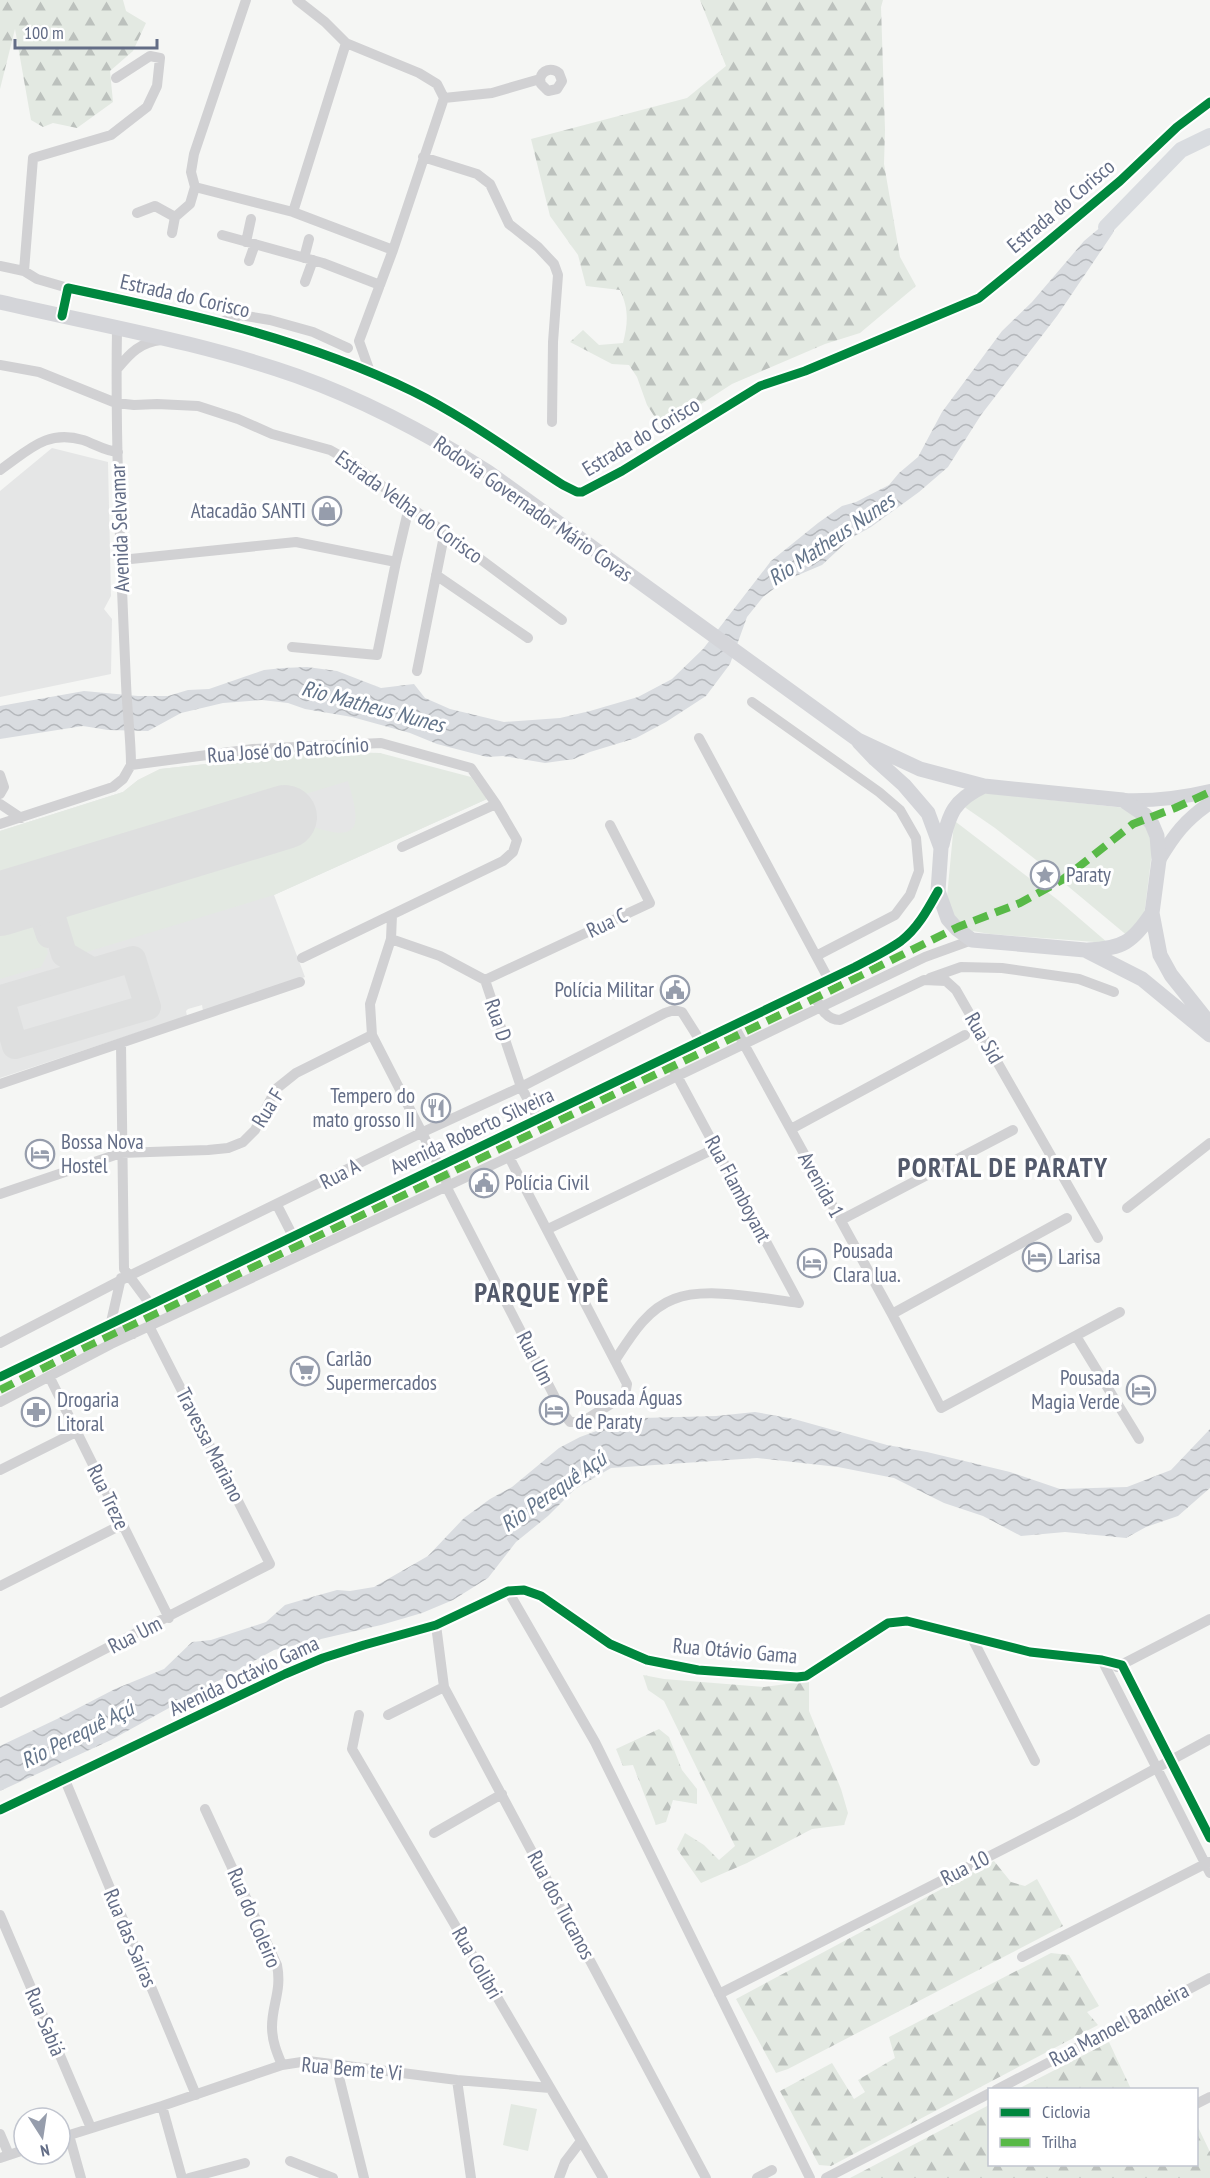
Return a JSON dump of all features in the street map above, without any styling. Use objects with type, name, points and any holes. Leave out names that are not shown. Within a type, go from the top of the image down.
[{"type":"highway","name":"Rodovia Governador Mário Covas","points":[[0,302],[242,358],[299,377],[369,406],[415,429],[488,472],[858,740],[920,769],[984,786],[1123,800]]},
{"type":"highway","name":"Rodovia Governador Mário Covas","points":[[858,740],[874,759],[920,802],[936,830],[941,848],[938,891],[948,919],[957,929],[972,939]]},
{"type":"highway","points":[[941,848],[946,824],[959,801],[984,786]]},
{"type":"highway","points":[[1123,800],[1145,815],[1157,836],[1159,860],[1152,913],[1160,955],[1171,975],[1210,1024]]},
{"type":"highway","points":[[972,939],[1085,950],[1110,949],[1125,944],[1136,936],[1152,913]]},
{"type":"highway","points":[[1085,950],[1142,979],[1210,1035]]},
{"type":"main road","points":[[1123,800],[1186,797],[1210,791]]},
{"type":"main road","points":[[1159,860],[1174,834],[1185,822],[1210,803]]},
{"type":"street","points":[[172,233],[176,217],[189,204],[195,187],[191,172],[194,154],[246,0]]},
{"type":"street","points":[[297,0],[325,22],[346,43],[437,84],[444,98],[393,250],[359,342],[370,372]]},
{"type":"street","points":[[292,212],[346,43]]},
{"type":"street","points":[[24,271],[33,158],[111,135],[147,107],[157,86],[160,58],[150,56],[116,78]]},
{"type":"street","points":[[444,98],[492,93],[540,80]]},
{"type":"street","name":"Estrada do Corisco","points":[[0,266],[24,271],[37,279],[68,288],[222,322],[333,357],[370,372],[452,414],[563,485],[577,492],[586,491],[760,386],[805,371],[979,298],[1120,181],[1177,127],[1210,102]]},
{"type":"street","points":[[423,157],[477,174],[490,184],[509,224],[538,247],[554,264],[558,275],[553,342],[552,422]]},
{"type":"street","points":[[195,187],[292,212],[393,250]]},
{"type":"street","points":[[137,213],[155,206],[176,217]]},
{"type":"street","points":[[249,261],[251,219]]},
{"type":"street","points":[[222,235],[309,259],[380,285]]},
{"type":"street","points":[[306,282],[309,238]]},
{"type":"street","points":[[62,316],[68,288]]},
{"type":"street","points":[[222,322],[240,315],[270,320],[312,332],[348,348]]},
{"type":"street","name":"Avenida Selvamar","points":[[117,329],[116,403],[121,560],[131,765]]},
{"type":"street","points":[[118,368],[136,348],[163,339]]},
{"type":"street","points":[[333,357],[359,342]]},
{"type":"street","name":"Estrada Velha do Corisco","points":[[0,365],[39,372],[116,403],[198,406],[238,419],[272,434],[330,450],[346,459],[445,531],[562,620]]},
{"type":"street","points":[[0,470],[48,438],[77,438],[108,451],[118,452]]},
{"type":"street","points":[[292,647],[377,655],[409,507]]},
{"type":"street","points":[[417,671],[445,531]]},
{"type":"street","points":[[121,560],[296,542],[396,562]]},
{"type":"street","points":[[436,575],[528,638]]},
{"type":"street","points":[[752,702],[879,792],[900,810],[916,838],[919,871],[910,894],[895,915],[818,956]]},
{"type":"street","points":[[699,738],[829,980]]},
{"type":"street","name":"Rua José do Patrocínio","points":[[131,765],[253,749],[381,743],[471,768],[517,840],[513,852],[503,861],[302,958]]},
{"type":"street","points":[[0,824],[113,787],[123,779],[131,765]]},
{"type":"street","points":[[0,775],[2,790]]},
{"type":"street","points":[[0,804],[21,818]]},
{"type":"street","points":[[402,847],[496,804]]},
{"type":"street","name":"Rua C","points":[[485,980],[650,903],[610,825]]},
{"type":"street","name":"Avenida Roberto Silveira","points":[[0,1377],[829,980],[900,942],[914,930],[938,891]]},
{"type":"street","points":[[392,915],[391,939],[370,1004],[372,1035],[439,1166],[446,1175],[446,1186]]},
{"type":"street","name":"Rua D","points":[[391,939],[440,956],[485,980],[521,1087],[539,1120]]},
{"type":"street","name":"Avenida Roberto Silveira","points":[[0,1402],[149,1326],[509,1157],[925,957],[972,939]]},
{"type":"street","points":[[811,988],[829,1017],[840,1020],[924,980],[961,967],[1002,968],[1079,979],[1114,992]]},
{"type":"street","name":"Rua Sid","points":[[924,980],[946,981],[956,990],[1098,1238]]},
{"type":"street","points":[[0,1084],[300,982]]},
{"type":"street","name":"Rua A","points":[[0,1344],[124,1276],[278,1205],[674,1010],[682,1012],[700,1042]]},
{"type":"street","name":"Avenida 1","points":[[734,1026],[941,1408],[1076,1336]]},
{"type":"street","name":"Rua F","points":[[0,1194],[122,1153],[208,1150],[228,1148],[243,1142],[255,1130],[276,1089],[296,1072],[372,1035]]},
{"type":"street","points":[[791,1129],[965,1035]]},
{"type":"street","points":[[121,1044],[124,1276],[111,1322],[118,1331],[133,1334]]},
{"type":"street","name":"Rua Flamboyant","points":[[616,1359],[648,1316],[674,1299],[701,1293],[799,1303],[668,1059]]},
{"type":"street","points":[[841,1220],[1013,1130]]},
{"type":"street","points":[[1127,1208],[1210,1143]]},
{"type":"street","points":[[548,1229],[716,1148]]},
{"type":"street","points":[[509,1157],[616,1359]]},
{"type":"street","points":[[415,1177],[414,1188],[422,1195],[428,1195]]},
{"type":"street","name":"Rua Um","points":[[446,1186],[563,1413],[570,1422],[582,1422],[625,1395],[627,1384],[616,1359]]},
{"type":"street","points":[[278,1205],[302,1254]]},
{"type":"street","points":[[892,1314],[1067,1218]]},
{"type":"street","points":[[124,1276],[150,1304],[155,1320],[149,1326]]},
{"type":"street","points":[[1120,1312],[1076,1336],[1139,1439]]},
{"type":"street","name":"Travessa Mariano","points":[[149,1326],[270,1564]]},
{"type":"street","name":"Rua Treze","points":[[49,1376],[169,1618]]},
{"type":"street","points":[[0,1470],[76,1432]]},
{"type":"street","points":[[0,1586],[121,1525]]},
{"type":"street","name":"Rua Um","points":[[0,1703],[270,1564]]},
{"type":"street","points":[[508,1590],[595,1742],[810,2178]]},
{"type":"street","name":"Avenida Octávio Gama","points":[[0,1810],[323,1658],[436,1625],[508,1590]]},
{"type":"street","name":"Rua Otávio Gama","points":[[508,1590],[524,1590],[541,1596],[610,1644],[647,1660],[698,1670],[806,1676],[888,1623],[907,1622],[1030,1652],[1102,1660],[1122,1665]]},
{"type":"street","points":[[1107,1672],[1210,1619]]},
{"type":"street","name":"Rua dos Tucanos","points":[[436,1625],[444,1687],[706,2178]]},
{"type":"street","points":[[972,1638],[1035,1761]]},
{"type":"street","points":[[1022,1957],[1208,1866],[1155,1768],[1102,1660]]},
{"type":"street","points":[[1122,1665],[1210,1838]]},
{"type":"street","points":[[388,1715],[444,1687]]},
{"type":"street","name":"Rua Colibri","points":[[359,1715],[352,1749],[603,2178]]},
{"type":"street","name":"Rua 10","points":[[719,1994],[1072,1814],[1210,1739]]},
{"type":"street","name":"Rua das Saíras","points":[[65,1780],[196,2095]]},
{"type":"street","points":[[434,1833],[502,1794]]},
{"type":"street","name":"Rua do Coleiro","points":[[205,1809],[277,1965],[280,1979],[272,2040],[282,2065]]},
{"type":"street","name":"Rua Sabiá","points":[[0,1915],[91,2128]]},
{"type":"street","name":"Rua Manoel Bandeira","points":[[1000,2088],[1210,1978]]},
{"type":"street","name":"Rua Bem te Vi","points":[[72,2135],[282,2065],[308,2061],[457,2080],[550,2088]]},
{"type":"street","points":[[336,2065],[364,2178]]},
{"type":"street","points":[[457,2080],[471,2178]]},
{"type":"street","points":[[826,2178],[988,2094]]},
{"type":"street","points":[[162,2106],[182,2178]]},
{"type":"street","points":[[0,2134],[5,2156]]},
{"type":"street","points":[[559,2178],[565,2162],[581,2141]]},
{"type":"street","points":[[72,2155],[81,2178]]},
{"type":"street","points":[[290,2161],[333,2178]]},
{"type":"street","points":[[189,2178],[245,2163]]},
{"type":"street","points":[[757,2178],[772,2170]]},
{"type":"shaded area","points":[[52,448],[108,462],[111,596],[104,609],[112,619],[111,674],[0,697],[0,491]]},
{"type":"shaded area","points":[[317,752],[380,753],[487,799],[274,895],[305,977],[203,1011],[202,1005],[188,1009],[187,1016],[0,1078],[0,831],[123,792],[138,780],[160,769]]},
{"type":"green space","points":[[0,0],[123,0],[126,11],[146,23],[133,51],[110,71],[113,102],[77,128],[53,123],[43,127],[31,120],[15,29],[0,89]]},
{"type":"green space","points":[[700,0],[883,0],[881,7],[884,164],[900,257],[916,286],[860,333],[825,344],[732,384],[667,426],[658,422],[647,405],[637,377],[629,365],[612,364],[570,342],[583,330],[599,345],[623,343],[627,322],[626,310],[620,290],[586,286],[578,255],[550,216],[531,139],[687,98],[726,66]]},
{"type":"green space","points":[[317,752],[380,753],[471,777],[487,799],[274,895],[80,954],[68,948],[58,911],[66,900],[311,826],[341,833],[349,831],[354,826],[356,818],[348,781],[0,887],[0,831],[123,792],[138,780],[160,769]]},
{"type":"green space","points":[[980,794],[1126,808],[1149,828],[1152,852],[1144,916],[1129,937],[1040,863],[963,806]]},
{"type":"green space","points":[[956,822],[1058,900],[1108,943],[990,934],[972,931],[957,923],[947,897],[954,823]]},
{"type":"green space","points":[[26,912],[38,920],[48,953],[41,967],[0,979],[0,920]]},
{"type":"green space","points":[[643,1675],[664,1679],[764,1687],[809,1681],[809,1711],[841,1789],[848,1813],[844,1825],[812,1829],[747,1863],[701,1883],[677,1849],[685,1833],[704,1845],[719,1860],[735,1846],[664,1701],[648,1690]]},
{"type":"green space","points":[[659,1729],[669,1737],[682,1770],[697,1789],[697,1804],[673,1800],[666,1822],[656,1825],[633,1765],[623,1766],[616,1749]]},
{"type":"green space","points":[[994,1861],[1011,1882],[1025,1886],[1037,1879],[1063,1926],[788,2069],[776,2073],[736,1999]]},
{"type":"green space","points":[[1051,1953],[1069,1955],[1099,2006],[1087,2012],[1098,2025],[831,2166],[819,2165],[780,2091],[832,2063],[854,2099],[865,2092],[858,2080],[895,2058],[889,2037]]},
{"type":"green space","points":[[1109,2042],[1131,2088],[1020,2088]]},
{"type":"green space","points":[[511,2104],[537,2109],[528,2151],[503,2145]]},
{"type":"green space","points":[[988,2106],[988,2166],[1198,2166],[1198,2127],[1210,2152],[1210,2178],[850,2178]]},
{"type":"water","points":[[1121,210],[1113,233],[1057,316],[981,415],[948,467],[919,492],[871,527],[851,538],[822,565],[784,581],[763,597],[747,617],[730,664],[706,696],[636,738],[574,759],[545,763],[503,756],[487,757],[352,717],[305,709],[288,703],[262,700],[223,703],[181,713],[148,731],[108,730],[83,726],[0,739],[0,706],[84,691],[168,696],[188,690],[209,689],[264,670],[283,668],[307,667],[337,671],[381,688],[414,684],[425,698],[450,709],[504,722],[560,718],[638,697],[672,679],[703,649],[771,561],[842,506],[856,502],[889,485],[918,457],[942,412],[1002,331],[1032,302],[1084,241]]},
{"type":"water","name":"Rio Perequê Açú","points":[[755,1412],[794,1419],[887,1445],[1010,1472],[1060,1489],[1127,1487],[1171,1470],[1210,1429],[1210,1488],[1178,1516],[1146,1527],[1126,1538],[1065,1532],[1021,1536],[983,1516],[944,1503],[894,1478],[838,1467],[757,1458],[611,1468],[575,1489],[548,1516],[516,1542],[488,1578],[453,1600],[422,1613],[381,1625],[274,1650],[111,1740],[0,1791],[0,1746],[115,1689],[164,1669],[192,1642],[211,1640],[266,1622],[285,1605],[337,1590],[350,1591],[374,1587],[428,1556],[464,1518],[490,1499],[512,1487],[559,1448],[580,1437],[642,1418],[716,1416]]},
{"type":"waterway","name":"Rio Matheus Nunes","points":[[1106,227],[1181,150],[1210,136]]},
{"type":"taxiway","points":[[65,884],[51,911],[64,954],[93,971]]},
{"type":"taxiway","points":[[23,897],[42,914],[49,935]]},
{"type":"taxiway","points":[[133,959],[148,1007],[15,1046],[1,998],[133,959]]},
{"type":"runway","points":[[0,904],[285,817]]},
{"type":"marked path","points":[[0,1390],[807,1002],[958,927],[1020,903],[1062,880],[1133,824],[1210,792]]},
{"type":"cycle path","points":[[62,316],[68,288],[243,329],[329,356],[371,372],[432,401],[563,485],[582,492],[622,471],[760,386],[805,371],[979,298],[1120,181],[1177,127],[1210,102]]},
{"type":"cycle path","points":[[0,1377],[855,967],[907,936],[922,918],[938,891]]},
{"type":"cycle path","points":[[0,1810],[323,1658],[436,1625],[508,1591],[524,1590],[541,1596],[610,1644],[647,1660],[698,1670],[806,1676],[888,1623],[907,1621],[1030,1652],[1102,1660],[1122,1665],[1210,1838]]},
{"type":"place","name":"Atacadão SANTI","points":[[327,511]]},
{"type":"place","name":"Paraty","points":[[1045,875]]},
{"type":"place","name":"Polícia Militar","points":[[675,990]]},
{"type":"place","name":"Tempero do mato grosso II","points":[[436,1108]]},
{"type":"place","name":"Bossa Nova Hostel","points":[[40,1154]]},
{"type":"place","name":"Polícia Civil","points":[[484,1183]]},
{"type":"place","name":"Larisa","points":[[1037,1257]]},
{"type":"place","name":"Pousada Clara lua.","points":[[812,1263]]},
{"type":"place","name":"Carlão Supermercados","points":[[305,1371]]},
{"type":"place","name":"Pousada Magia Verde","points":[[1141,1390]]},
{"type":"place","name":"Pousada Águas de Paraty","points":[[554,1410]]},
{"type":"place","name":"Drogaria Litoral","points":[[36,1412]]},
{"type":"district","name":"PORTAL DE PARATY","points":[[1003,1168]]},
{"type":"district","name":"PARQUE YPÊ","points":[[542,1293]]}]
